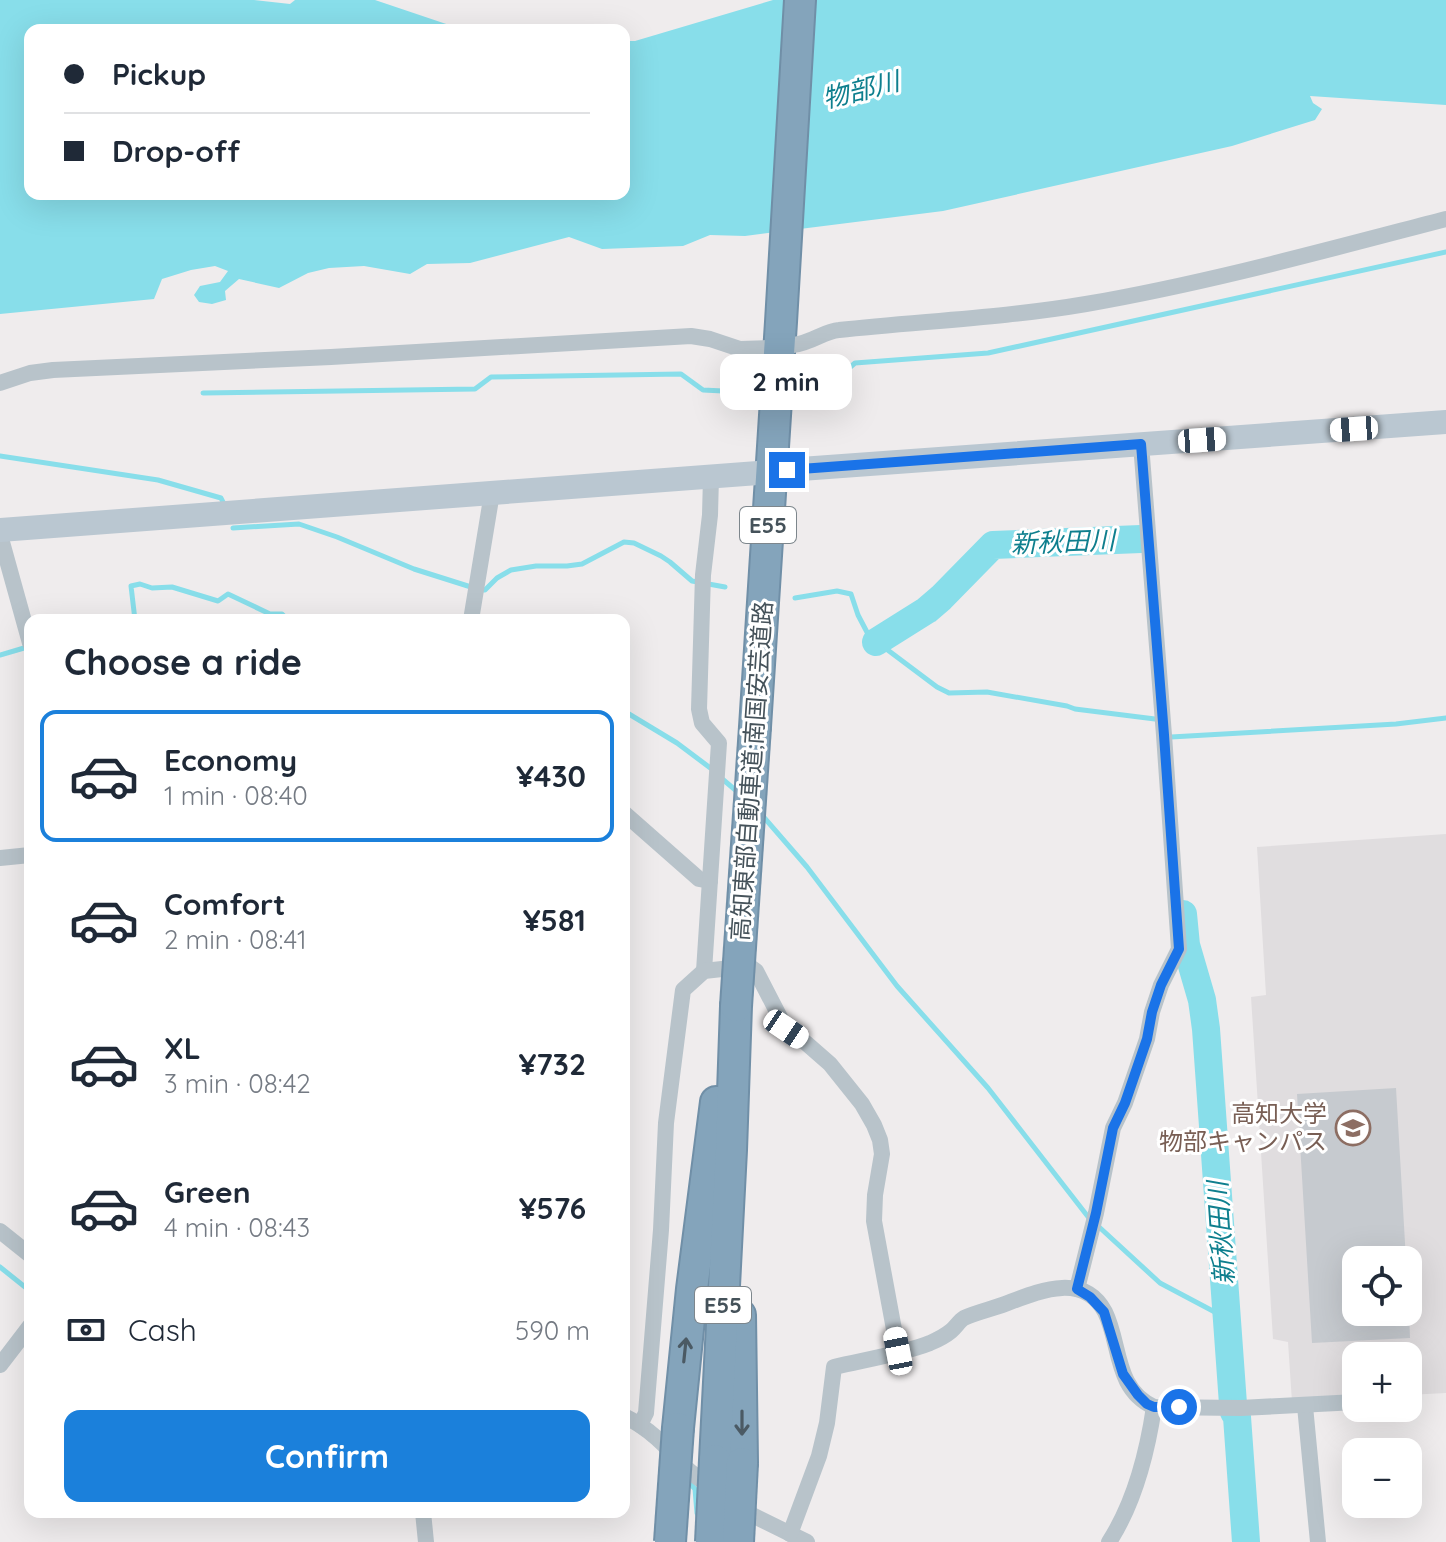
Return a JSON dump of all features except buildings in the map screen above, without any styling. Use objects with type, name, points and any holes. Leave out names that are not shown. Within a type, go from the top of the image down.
[{"type":"highway","name":"高知東部自動車道;南国安芸道路","points":[[729,1461],[742,1346],[731,1150],[736,1006],[781,339],[800,0]]},
{"type":"highway","points":[[670,1542],[670,1435],[716,1100],[736,1006]]},
{"type":"highway","points":[[711,1542],[729,1461]]},
{"type":"highway","points":[[729,1461],[738,1542]]},
{"type":"street","points":[[0,383],[30,373],[53,370],[691,336],[740,349],[781,339],[807,344],[834,330],[987,318],[1086,304],[1190,283],[1446,219]]},
{"type":"street","points":[[787,470],[1446,422]]},
{"type":"street","points":[[1077,1289],[1113,1128],[1147,1039],[1161,985],[1179,949],[1141,444]]},
{"type":"street","points":[[24,621],[0,533],[758,473]]},
{"type":"street","points":[[704,971],[719,743],[702,723],[699,709],[703,575],[711,477]]},
{"type":"street","points":[[472,614],[492,493]]},
{"type":"street","points":[[630,818],[699,879],[710,881]]},
{"type":"street","points":[[0,858],[24,856]]},
{"type":"street","points":[[640,1425],[646,1413],[666,1123],[683,990],[704,971],[749,966],[756,971],[786,1029],[830,1064],[862,1104],[874,1125],[882,1154],[874,1221],[898,1351]]},
{"type":"street","points":[[0,1231],[24,1250]]},
{"type":"street","points":[[790,1534],[819,1456],[827,1423],[834,1367],[933,1341],[951,1331],[962,1319],[1045,1289],[1077,1289],[1104,1312],[1123,1374],[1138,1395],[1154,1407],[1241,1408],[1342,1403]]},
{"type":"street","points":[[0,1365],[24,1334]]},
{"type":"street","points":[[1305,1406],[1318,1542]]},
{"type":"street","points":[[1109,1542],[1127,1511],[1133,1493],[1148,1444],[1154,1407]]},
{"type":"street","points":[[630,1419],[670,1435],[686,1467],[752,1515],[807,1542]]},
{"type":"street","points":[[656,1542],[670,1435]]},
{"type":"street","points":[[751,1542],[752,1515]]},
{"type":"street","points":[[424,1518],[426,1542]]},
{"type":"shaded area","name":"高知大学 物部キャンパス","points":[[1446,834],[1446,1393],[1422,1394],[1422,1342],[1342,1342],[1342,1399],[1292,1402],[1288,1342],[1273,1339],[1251,997],[1266,995],[1257,847]]},
{"type":"water","name":"物部川","points":[[0,0],[254,0],[290,4],[295,0],[375,0],[446,24],[24,24],[24,200],[630,200],[630,41],[773,0],[1446,0],[1446,105],[1310,96],[1313,103],[1322,109],[1315,120],[1232,146],[943,211],[745,236],[710,235],[683,246],[602,249],[569,237],[470,263],[427,264],[410,274],[364,266],[329,268],[308,273],[279,288],[239,279],[225,291],[226,300],[212,304],[199,302],[194,295],[200,286],[220,282],[228,271],[215,266],[162,279],[154,299],[0,314]]},
{"type":"waterway","points":[[810,389],[826,388],[855,363],[988,353],[1446,252]]},
{"type":"waterway","points":[[203,393],[475,389],[491,377],[681,374],[703,390],[723,391]]},
{"type":"waterway","points":[[0,456],[158,480],[221,498],[223,502]]},
{"type":"waterway","points":[[233,528],[299,524],[414,569],[471,587]]},
{"type":"waterway","name":"新秋田川","points":[[876,642],[927,610],[993,545],[1141,539]]},
{"type":"waterway","points":[[482,590],[511,570],[582,564],[624,542],[634,543],[661,556],[692,581],[725,587]]},
{"type":"waterway","points":[[134,614],[131,586],[140,584],[152,588],[172,587],[218,601],[228,594],[270,614]]},
{"type":"waterway","points":[[795,598],[837,591],[851,594],[869,636],[949,693],[987,692],[1075,709],[1155,719]]},
{"type":"waterway","points":[[270,614],[282,614]]},
{"type":"waterway","points":[[0,655],[24,648]]},
{"type":"waterway","points":[[630,715],[677,743],[713,770]]},
{"type":"waterway","points":[[1171,737],[1396,724],[1446,718]]},
{"type":"waterway","points":[[720,777],[740,794]]},
{"type":"waterway","points":[[761,814],[807,867],[897,986],[988,1088],[1089,1218]]},
{"type":"waterway","name":"新秋田川","points":[[1183,914],[1186,945],[1202,1000],[1206,1029],[1233,1404]]},
{"type":"waterway","points":[[1098,1226],[1160,1283],[1228,1319]]},
{"type":"waterway","points":[[0,1267],[24,1286]]},
{"type":"waterway","name":"新秋田川","points":[[1234,1412],[1237,1417],[1246,1542]]},
{"type":"waterway","points":[[687,1480],[695,1489],[699,1518]]},
{"type":"place","name":"高知大学 物部キャンパス","points":[[1353,1128]]},
{"type":"route","points":[[787,470],[1141,444],[1179,949],[1161,985],[1147,1039],[1113,1128],[1077,1289],[1099,1304],[1104,1312],[1123,1374],[1131,1387],[1154,1407],[1179,1407]]}]
